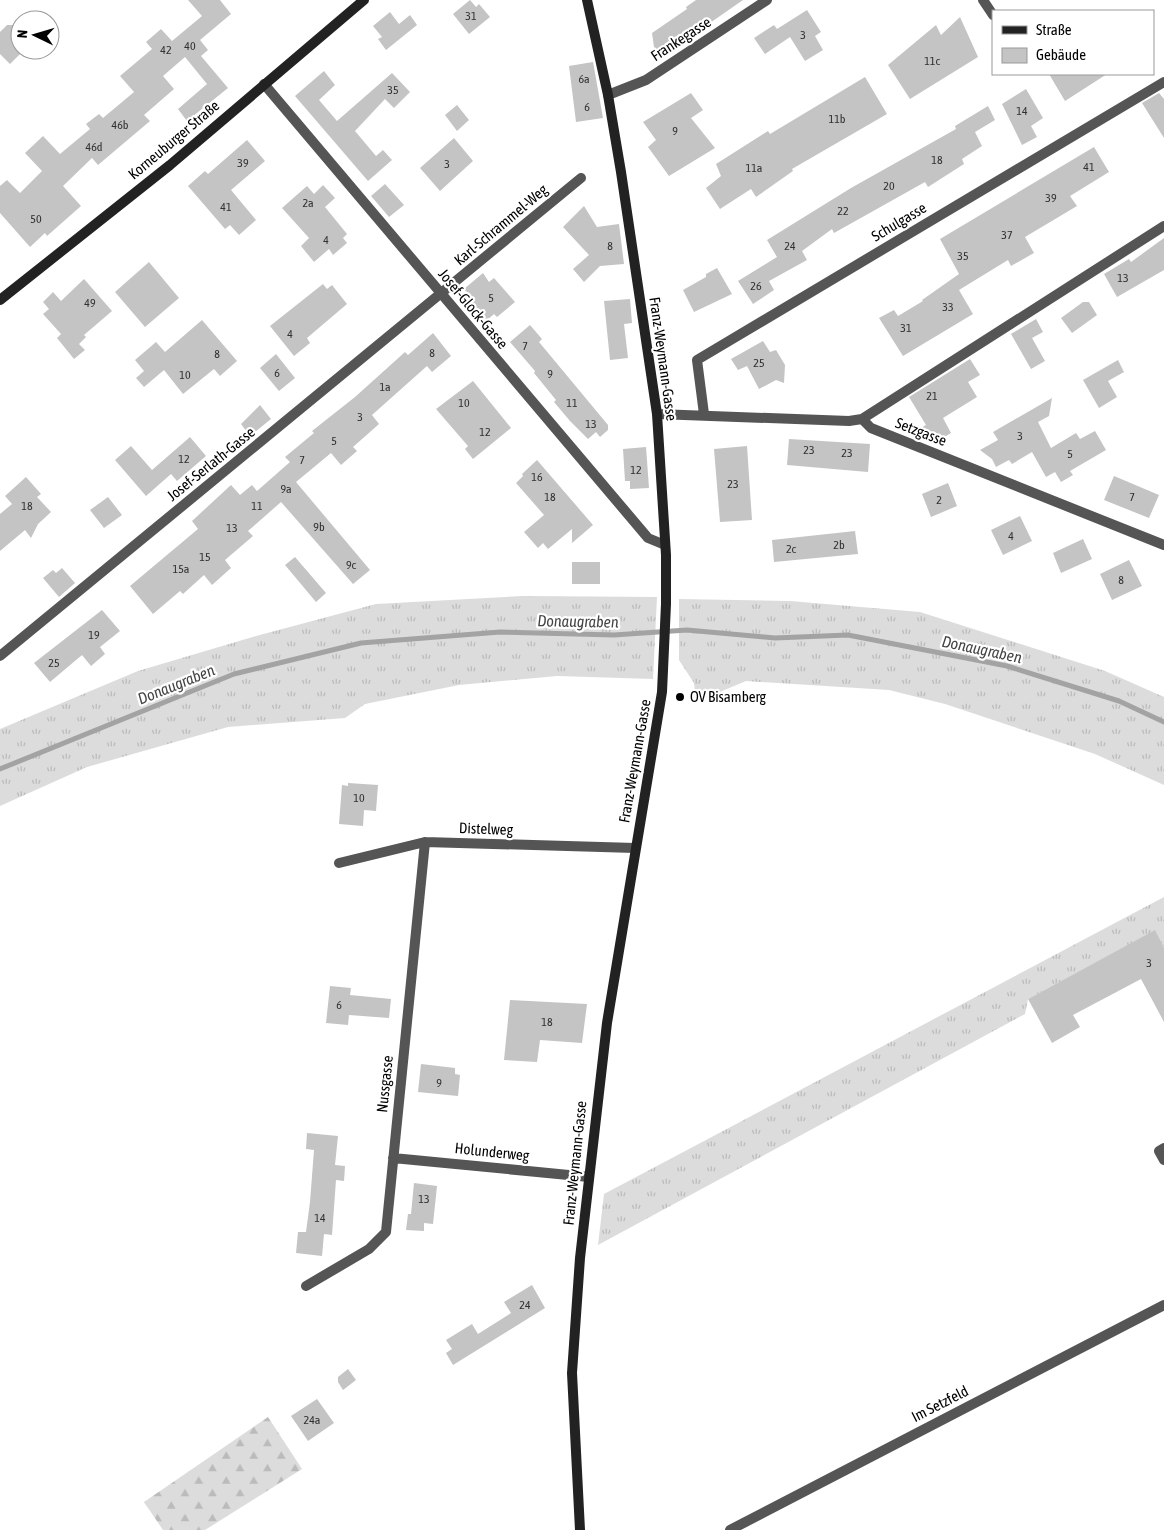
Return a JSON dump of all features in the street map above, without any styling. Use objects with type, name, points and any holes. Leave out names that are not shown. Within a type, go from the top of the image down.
[{"type":"street","name":"Korneuburger Straße","points":[[0,300],[170,165],[364,0]]},
{"type":"street","name":"Franz-Weymann-Gasse","points":[[580,1530],[572,1373],[589,1177],[607,1023],[662,692],[666,604],[665,545],[656,414],[608,95],[587,0]]},
{"type":"street","name":"Frankegasse","points":[[608,95],[646,80],[767,0]]},
{"type":"street","points":[[983,0],[992,14]]},
{"type":"street","name":"Schulgasse","points":[[704,414],[697,360],[1164,82]]},
{"type":"street","name":"Josef-Glock-Gasse","points":[[264,84],[648,538],[665,545]]},
{"type":"street","name":"Karl-Schrammel-Weg","points":[[441,295],[512,232],[581,178]]},
{"type":"street","points":[[656,414],[704,414],[849,421],[862,418],[1164,226]]},
{"type":"street","name":"Josef-Serlath-Gasse","points":[[0,656],[441,295]]},
{"type":"street","name":"Setzgasse","points":[[862,418],[870,428],[1164,545]]},
{"type":"street","name":"Distelweg","points":[[339,863],[425,842],[635,848]]},
{"type":"street","name":"Nussgasse","points":[[306,1286],[369,1249],[386,1232],[425,842]]},
{"type":"street","points":[[1164,1148],[1159,1151],[1164,1160]]},
{"type":"street","name":"Holunderweg","points":[[393,1158],[589,1177]]},
{"type":"street","name":"Im Setzfeld","points":[[730,1530],[1164,1305]]},
{"type":"green space","points":[[523,596],[657,597],[653,679],[557,676],[459,685],[365,704],[345,718],[228,727],[87,767],[0,806],[0,729],[138,671],[256,636],[376,604]]},
{"type":"green space","points":[[679,599],[790,601],[920,612],[1105,671],[1164,697],[1164,785],[1095,754],[945,704],[889,690],[746,681],[696,702],[694,683],[679,660]]},
{"type":"green space","points":[[1164,897],[1164,948],[1154,931],[1028,999],[1025,1014],[598,1245],[604,1194]]},
{"type":"green space","points":[[268,1417],[302,1469],[205,1530],[163,1530],[144,1502]]},
{"type":"building","points":[[188,0],[220,0],[231,14],[200,40],[208,50],[201,56],[228,88],[187,121],[178,109],[207,84],[185,57],[163,76],[174,89],[144,115],[150,121],[98,165],[92,158],[63,186],[81,206],[47,236],[45,233],[30,247],[0,213],[0,186],[7,180],[20,193],[42,171],[25,153],[43,136],[60,154],[90,129],[86,124],[99,114],[103,118],[134,92],[120,76],[152,49],[146,42],[161,29],[172,41],[202,16]]},
{"type":"building","points":[[470,0],[476,7],[479,4],[490,17],[469,34],[453,14]]},
{"type":"building","points":[[696,0],[743,0],[661,57],[654,47],[652,33],[687,9],[686,7]]},
{"type":"building","points":[[807,10],[821,32],[815,36],[823,50],[805,61],[790,37],[765,54],[754,38],[774,25],[777,29]]},
{"type":"building","points":[[390,12],[399,24],[410,15],[417,25],[386,50],[378,39],[382,37],[373,26]]},
{"type":"building","points":[[960,17],[978,57],[910,99],[888,65],[936,25],[941,35]]},
{"type":"building","points":[[7,25],[10,25],[10,60],[14,60],[10,64],[0,54],[0,32]]},
{"type":"building","points":[[593,62],[603,118],[576,122],[569,66]]},
{"type":"building","points":[[324,71],[335,85],[319,100],[337,121],[392,73],[410,92],[394,108],[385,99],[355,131],[376,156],[383,150],[392,160],[368,181],[295,96]]},
{"type":"building","points":[[1050,75],[1105,75],[1065,101]]},
{"type":"building","points":[[865,77],[887,114],[792,169],[793,171],[756,197],[751,189],[720,209],[706,188],[721,176],[716,164],[768,131],[770,134]]},
{"type":"building","points":[[1026,89],[1043,118],[1031,126],[1037,137],[1022,145],[1002,104]]},
{"type":"building","points":[[691,93],[703,110],[691,118],[715,148],[669,176],[648,147],[656,140],[643,122]]},
{"type":"building","points":[[1159,93],[1164,99],[1164,138],[1142,103]]},
{"type":"building","points":[[457,105],[469,120],[457,131],[445,115]]},
{"type":"building","points":[[988,106],[995,120],[975,132],[982,146],[962,159],[964,164],[928,187],[925,182],[834,233],[832,229],[802,251],[807,260],[769,281],[774,290],[753,304],[738,281],[777,257],[767,240],[851,188],[956,129],[955,126]]},
{"type":"building","points":[[454,138],[473,161],[440,191],[420,168]]},
{"type":"building","points":[[247,140],[265,161],[231,190],[256,220],[239,235],[230,225],[225,229],[188,186],[205,171],[208,174]]},
{"type":"building","points":[[1094,147],[1109,172],[1070,196],[1077,206],[1025,237],[1034,253],[1011,266],[1008,260],[959,290],[973,314],[903,356],[879,318],[894,310],[898,316],[923,301],[959,274],[940,239]]},
{"type":"building","points":[[385,184],[404,205],[389,217],[371,196]]},
{"type":"building","points":[[323,185],[335,198],[325,207],[347,234],[343,238],[347,243],[333,255],[329,249],[314,262],[301,246],[309,238],[282,208],[307,186],[314,194]]},
{"type":"building","points":[[584,206],[597,227],[619,224],[624,264],[600,266],[584,282],[573,269],[589,255],[563,227]]},
{"type":"building","points":[[1164,238],[1164,270],[1117,297],[1104,274],[1129,259],[1131,262]]},
{"type":"building","points":[[149,262],[179,298],[145,327],[115,292]]},
{"type":"building","points":[[717,268],[732,294],[694,312],[683,290],[706,277],[706,274]]},
{"type":"building","points":[[483,273],[489,282],[494,278],[515,302],[497,317],[494,314],[486,321],[468,300],[471,297],[464,289]]},
{"type":"building","points":[[84,279],[112,311],[84,335],[86,337],[79,344],[85,350],[74,359],[57,338],[61,334],[43,314],[49,309],[43,302],[53,292],[61,301]]},
{"type":"building","points":[[323,284],[327,289],[332,285],[347,304],[307,338],[310,343],[294,356],[270,326]]},
{"type":"building","points":[[630,299],[632,323],[624,324],[628,358],[610,360],[604,301]]},
{"type":"building","points":[[1083,302],[1089,302],[1097,315],[1072,333],[1061,318]]},
{"type":"building","points":[[1036,319],[1043,332],[1032,338],[1045,361],[1031,369],[1011,334]]},
{"type":"building","points":[[202,320],[237,361],[220,376],[214,369],[183,394],[164,370],[144,387],[136,378],[144,371],[135,360],[156,342],[165,352]]},
{"type":"building","points":[[530,325],[542,339],[539,342],[608,425],[608,430],[600,437],[596,432],[588,439],[570,421],[554,402],[556,400],[534,373],[535,371],[510,342]]},
{"type":"building","points":[[433,333],[451,356],[432,372],[427,366],[372,415],[379,424],[353,447],[357,451],[341,465],[331,453],[296,482],[370,570],[353,584],[281,502],[248,531],[253,536],[225,560],[231,568],[212,585],[204,575],[183,594],[180,591],[153,614],[130,586],[198,529],[192,521],[231,485],[240,495],[252,485],[257,491],[290,462],[285,457],[314,433],[312,431],[355,397],[405,352],[408,355]]},
{"type":"building","points":[[763,341],[770,352],[776,350],[785,365],[784,383],[776,380],[759,389],[747,366],[738,370],[731,359]]},
{"type":"building","points":[[276,354],[295,378],[279,391],[260,368]]},
{"type":"building","points":[[970,359],[980,375],[968,382],[977,397],[943,418],[951,433],[936,442],[911,434],[926,425],[909,397]]},
{"type":"building","points":[[1118,360],[1124,372],[1108,381],[1117,397],[1099,408],[1083,380]]},
{"type":"building","points":[[473,381],[511,428],[473,459],[465,449],[468,446],[436,409]]},
{"type":"building","points":[[1052,398],[1049,416],[1038,422],[1051,448],[1076,433],[1080,439],[1095,431],[1106,450],[1070,471],[1073,475],[1061,482],[1055,472],[1046,477],[1032,452],[1012,464],[1009,460],[996,467],[992,459],[980,450],[998,440],[993,432]]},
{"type":"building","points":[[260,405],[271,419],[250,436],[241,424]]},
{"type":"building","points":[[190,437],[206,456],[177,481],[171,474],[146,496],[115,460],[131,446],[152,470]]},
{"type":"building","points":[[789,439],[870,444],[868,472],[787,465]]},
{"type":"building","points":[[747,446],[752,520],[720,522],[714,449]]},
{"type":"building","points":[[646,447],[649,488],[630,489],[630,481],[625,481],[623,449]]},
{"type":"building","points":[[537,460],[593,525],[572,543],[572,529],[548,549],[543,543],[538,548],[524,532],[544,515],[516,483],[523,476],[522,474]]},
{"type":"building","points":[[1114,476],[1159,495],[1149,518],[1104,500]]},
{"type":"building","points":[[26,477],[41,494],[37,497],[51,512],[38,524],[31,538],[25,530],[0,551],[0,514],[12,504],[5,496]]},
{"type":"building","points":[[948,483],[957,506],[931,517],[922,494]]},
{"type":"building","points":[[108,497],[122,515],[104,528],[90,510]]},
{"type":"building","points":[[1020,516],[1032,541],[1003,555],[991,530]]},
{"type":"building","points":[[855,531],[858,554],[774,562],[772,540]]},
{"type":"building","points":[[1083,539],[1092,559],[1061,573],[1053,553]]},
{"type":"building","points":[[295,557],[326,593],[316,602],[285,565]]},
{"type":"building","points":[[1129,560],[1142,586],[1112,600],[1100,574]]},
{"type":"building","points":[[572,562],[600,562],[600,584],[572,584]]},
{"type":"building","points":[[62,568],[75,583],[59,597],[43,578],[53,570],[56,573]]},
{"type":"building","points":[[102,610],[120,631],[100,647],[105,654],[91,666],[82,655],[50,682],[34,663]]},
{"type":"building","points":[[348,783],[378,785],[376,811],[364,810],[363,826],[339,824],[342,785],[348,786]]},
{"type":"building","points":[[1155,930],[1164,948],[1164,1022],[1141,979],[1073,1015],[1080,1027],[1052,1043],[1028,999]]},
{"type":"building","points":[[330,986],[351,988],[350,995],[391,999],[389,1018],[349,1015],[348,1025],[326,1023]]},
{"type":"building","points":[[510,1000],[587,1004],[582,1043],[540,1040],[537,1062],[504,1060]]},
{"type":"building","points":[[421,1064],[455,1068],[455,1074],[460,1075],[458,1096],[418,1092]]},
{"type":"building","points":[[307,1133],[338,1136],[335,1165],[345,1166],[344,1181],[336,1180],[332,1235],[324,1234],[322,1256],[296,1253],[298,1232],[306,1232],[310,1202],[314,1150],[306,1149]]},
{"type":"building","points":[[414,1183],[437,1186],[433,1224],[424,1223],[424,1231],[406,1230],[408,1214],[411,1214]]},
{"type":"building","points":[[532,1285],[545,1308],[453,1365],[446,1353],[452,1349],[446,1340],[472,1324],[478,1334],[511,1313],[504,1302]]},
{"type":"building","points":[[348,1369],[356,1380],[343,1390],[338,1382],[338,1377]]},
{"type":"building","points":[[317,1399],[334,1423],[308,1441],[291,1416]]},
{"type":"waterway","name":"Donaugraben","points":[[0,769],[234,674],[361,643],[500,632],[614,635],[687,630],[775,638],[848,635],[1007,666],[1119,701],[1164,722]]},
{"type":"place","name":"OV Bisamberg","points":[[680,697]]}]
